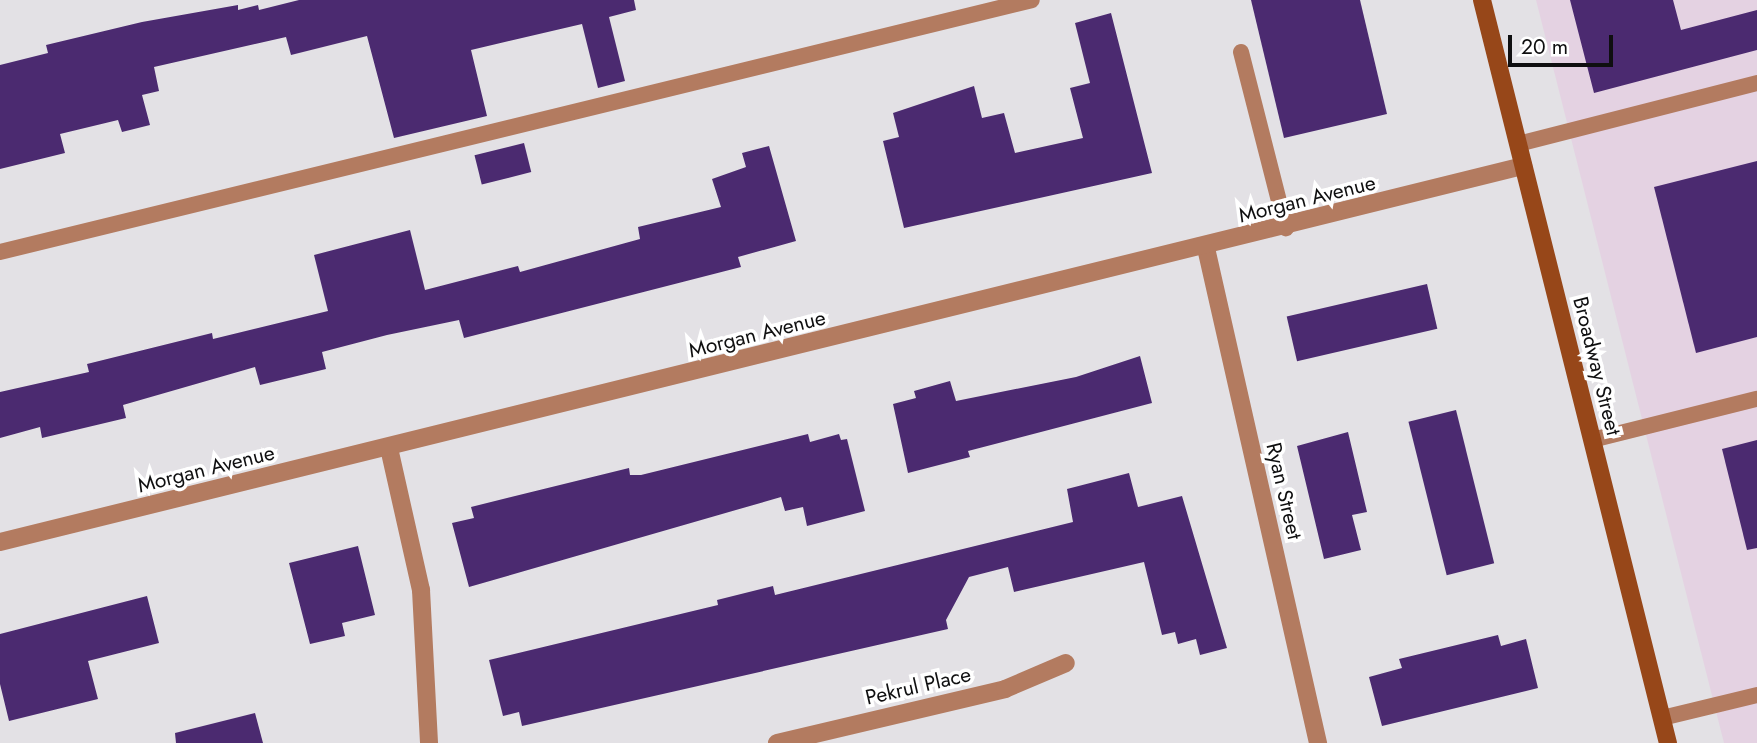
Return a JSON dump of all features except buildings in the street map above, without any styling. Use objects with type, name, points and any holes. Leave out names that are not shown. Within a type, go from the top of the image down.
[{"type":"main road","name":"Broadway Street","points":[[1482,0],[1668,743]]},
{"type":"street","name":"Morgan Avenue","points":[[0,542],[1206,248],[1523,166]]},
{"type":"street","name":"Ryan Street","points":[[1206,248],[1318,743]]},
{"type":"street","points":[[389,448],[421,590],[429,743]]},
{"type":"street","name":"Pekrul Place","points":[[776,743],[1005,689],[1066,663]]},
{"type":"lane","points":[[0,252],[1032,0]]},
{"type":"lane","points":[[1241,52],[1286,228]]},
{"type":"lane","points":[[1518,144],[1757,83]]},
{"type":"lane","points":[[1592,440],[1757,399]]},
{"type":"lane","points":[[1662,718],[1757,695]]},
{"type":"shaded area","points":[[1536,0],[1757,0],[1757,743],[1724,743]]}]
